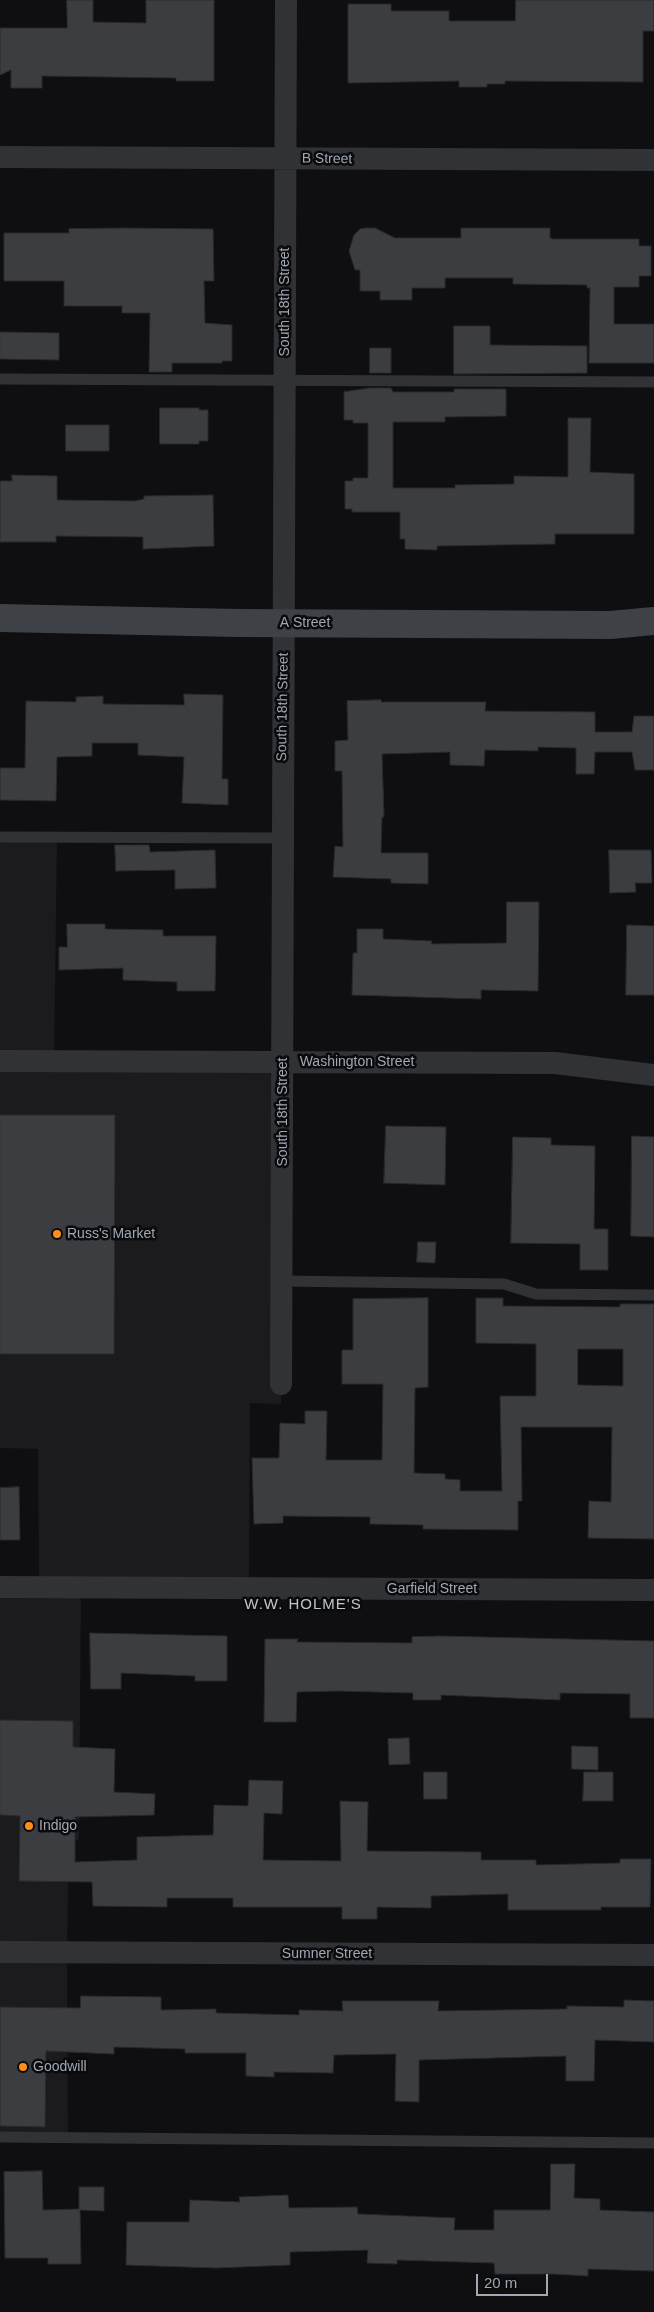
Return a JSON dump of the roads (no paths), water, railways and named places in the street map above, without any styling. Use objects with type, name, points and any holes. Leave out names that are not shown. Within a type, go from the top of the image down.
[{"type":"main road","name":"A Street","points":[[0,618],[284,623],[610,625],[654,621]]},
{"type":"main road","name":"A Street","points":[[610,625],[654,635]]},
{"type":"street","name":"South 18th Street","points":[[281,1384],[286,0]]},
{"type":"street","name":"B Street","points":[[0,157],[654,160]]},
{"type":"street","name":"Washington Street","points":[[0,1061],[555,1063],[654,1075]]},
{"type":"street","name":"Garfield Street","points":[[0,1587],[654,1590]]},
{"type":"street","name":"Sumner Street","points":[[0,1952],[654,1955]]},
{"type":"lane","points":[[0,379],[654,382]]},
{"type":"lane","points":[[0,837],[282,838]]},
{"type":"lane","points":[[282,1281],[504,1284],[531,1294],[654,1295]]},
{"type":"lane","points":[[0,2137],[654,2143]]},
{"type":"place","name":"Russ's Market","points":[[57,1234]]},
{"type":"place","name":"Indigo","points":[[29,1826]]},
{"type":"place","name":"Goodwill","points":[[23,2067]]},
{"type":"district","name":"W.W. HOLME'S","points":[[303,1605]]}]
